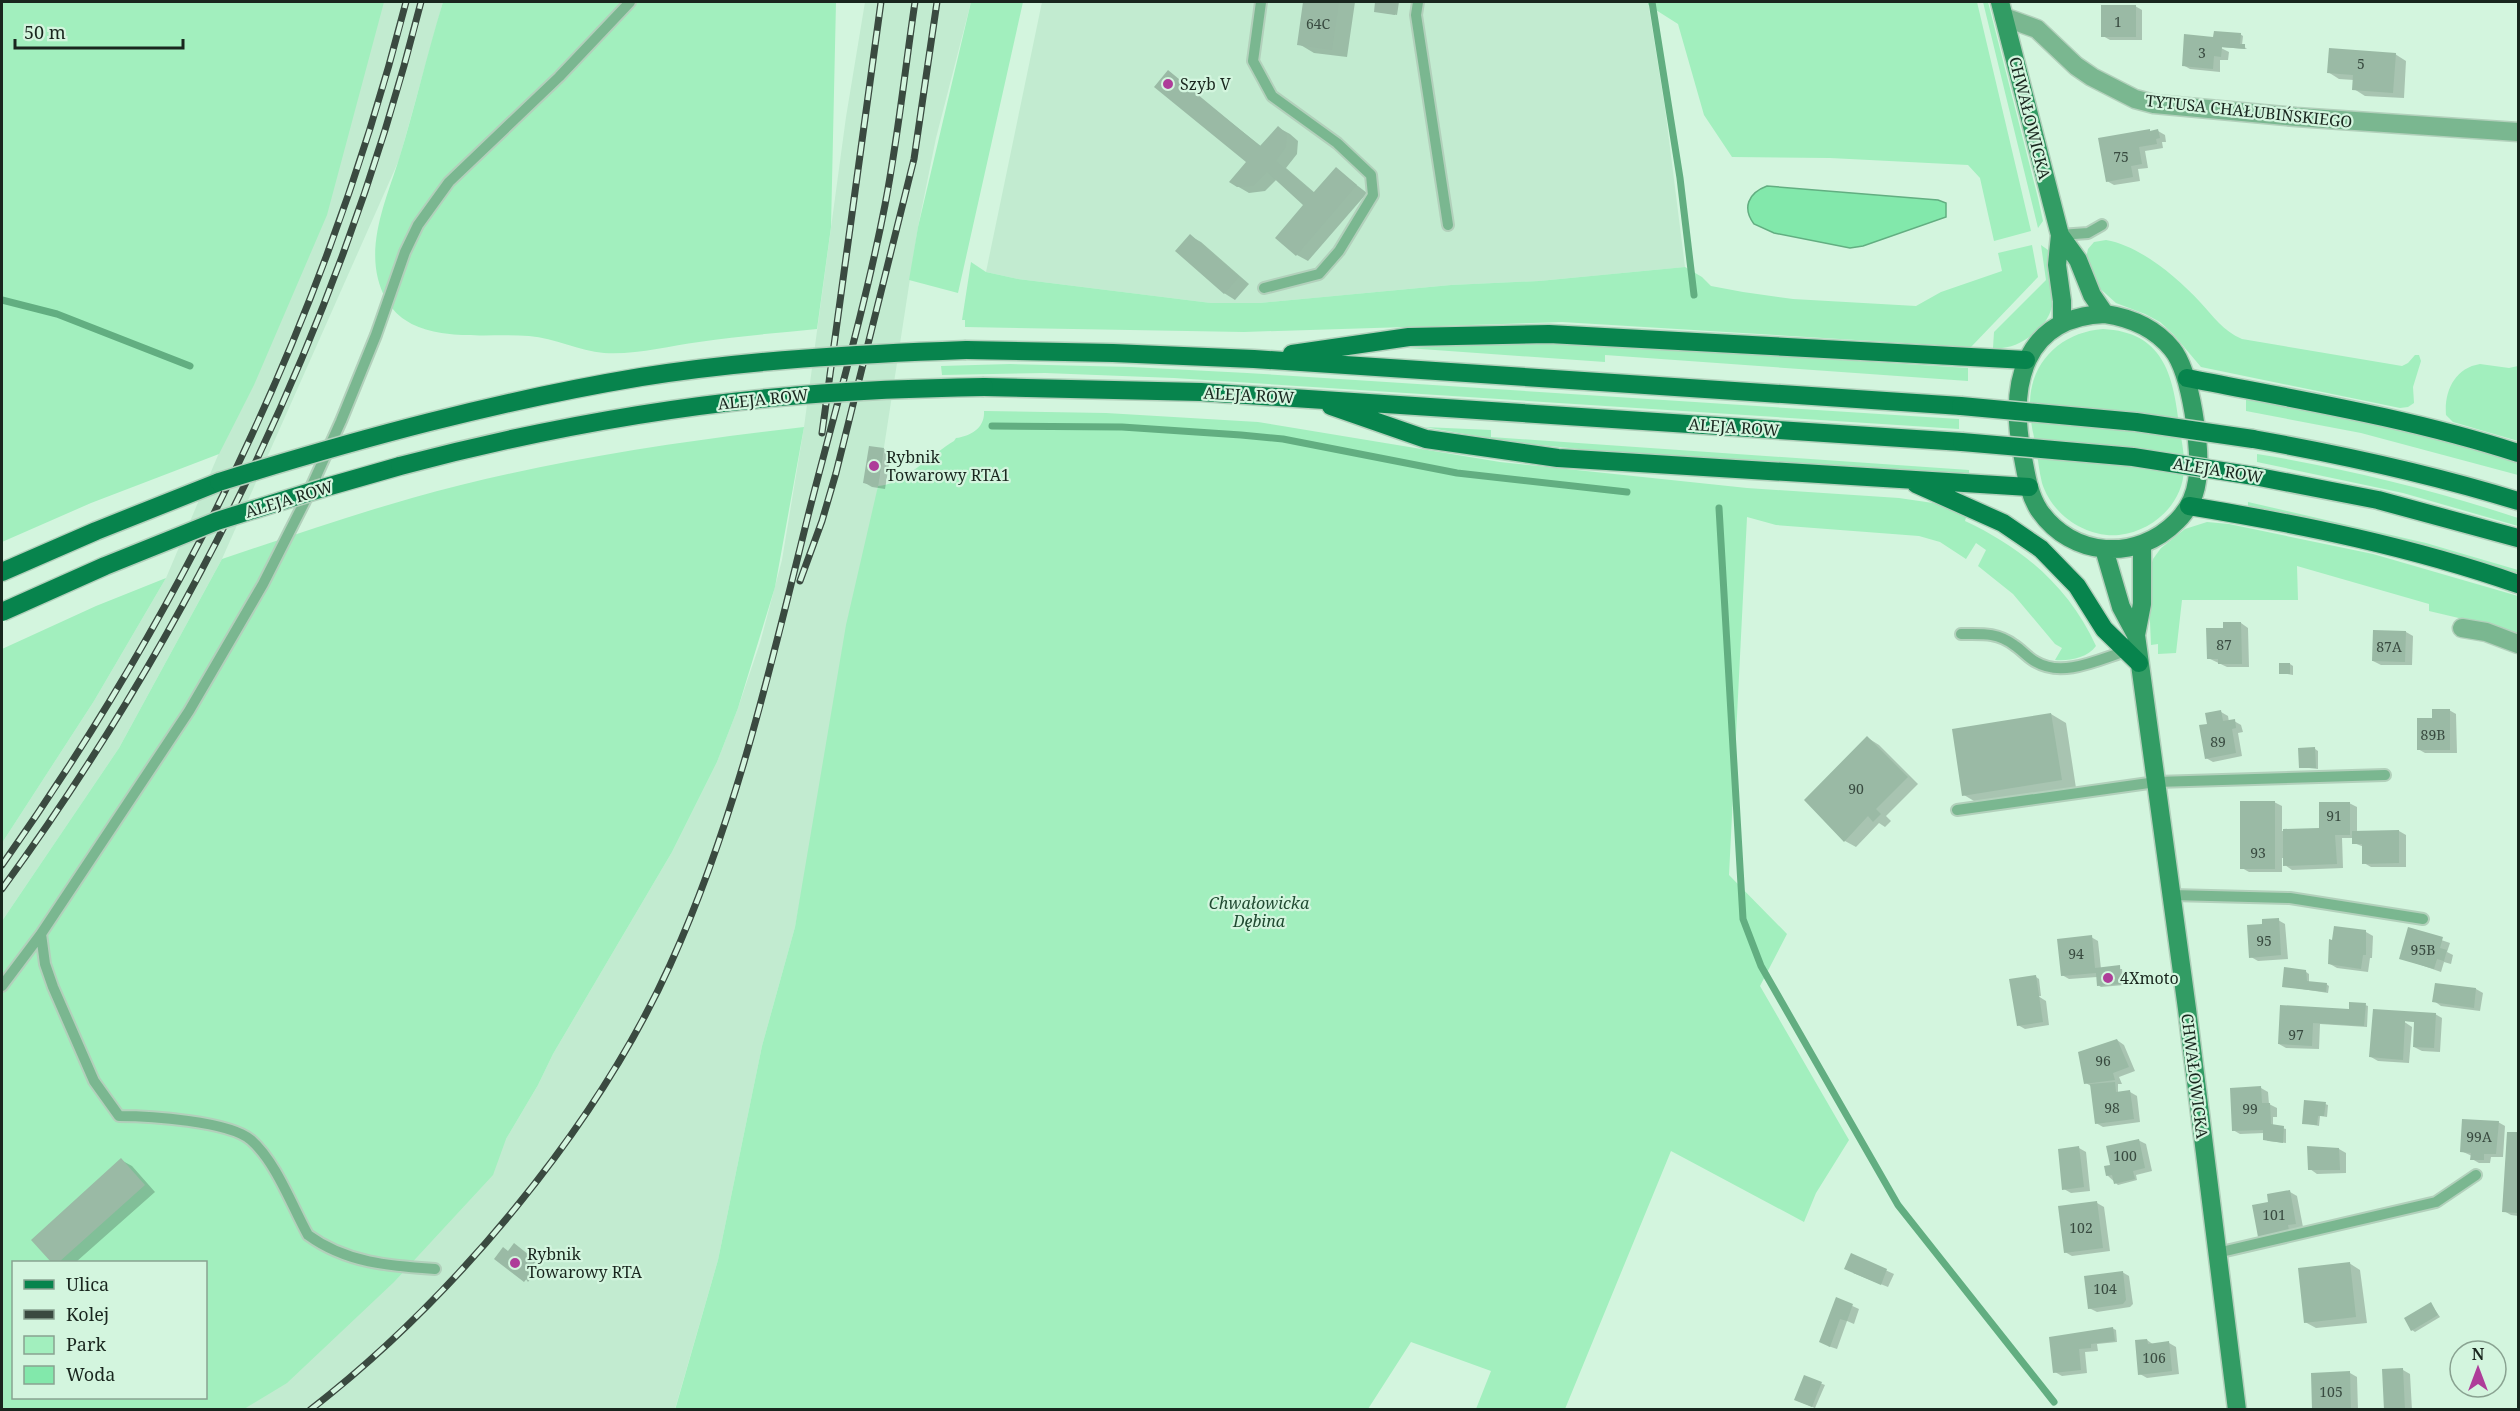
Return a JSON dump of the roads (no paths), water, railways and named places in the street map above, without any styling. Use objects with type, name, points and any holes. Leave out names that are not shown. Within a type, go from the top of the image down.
[{"type":"main road","name":"CHWAŁOWICKA","points":[[2002,9],[2060,235],[2057,265],[2062,301],[2062,324]]},
{"type":"main road","name":"CHWAŁOWICKA","points":[[2060,235],[2078,260],[2092,295],[2105,314]]},
{"type":"main road","points":[[2105,314],[2130,319],[2154,331],[2172,349],[2187,378],[2198,461],[2197,481],[2189,506],[2174,524],[2142,545],[2125,549],[2104,549],[2081,543],[2062,533],[2039,509],[2029,487],[2021,449],[2017,400],[2021,371],[2026,360],[2038,343],[2062,324],[2082,317],[2105,314]]},
{"type":"main road","points":[[1254,359],[1409,337],[1549,334],[2026,360]]},
{"type":"main road","points":[[2,572],[96,531],[219,482],[365,438],[445,417],[573,389],[719,367],[801,358],[966,350],[1090,352],[1254,359],[1961,406],[2136,422],[2253,439],[2361,459],[2428,475],[2518,501]]},
{"type":"main road","points":[[2187,378],[2344,407],[2419,424],[2518,453]]},
{"type":"main road","name":"ALEJA ROW","points":[[2,612],[105,566],[217,521],[451,452],[596,422],[720,403],[859,391],[984,387],[1112,388],[1309,399],[1962,442],[2133,457],[2254,476],[2378,500],[2518,538]]},
{"type":"main road","points":[[1309,399],[1426,439],[1502,451],[1616,462],[2029,487]]},
{"type":"main road","points":[[1904,478],[1976,509],[2003,523],[2041,549],[2077,586],[2104,629],[2134,650]]},
{"type":"main road","points":[[2189,506],[2282,522],[2375,542],[2518,584]]},
{"type":"main road","name":"CHWAŁOWICKA","points":[[2134,650],[2142,604],[2142,545]]},
{"type":"main road","name":"CHWAŁOWICKA","points":[[2104,549],[2134,650],[2156,782],[2237,1410]]},
{"type":"street","name":"TYTUSA CHAŁUBIŃSKIEGO","points":[[2002,9],[2037,29],[2076,66],[2092,77],[2135,99],[2154,104],[2296,117],[2518,132]]},
{"type":"street","points":[[2462,628],[2486,632],[2518,644]]},
{"type":"lane","points":[[2,986],[41,934],[189,711],[263,584],[304,503],[341,421],[376,335],[405,252],[418,225],[449,182],[560,77],[630,2]]},
{"type":"lane","points":[[1261,2],[1253,61],[1272,96],[1337,143],[1371,175],[1373,195],[1339,250],[1319,274],[1264,288]]},
{"type":"lane","points":[[1418,2],[1416,15],[1448,225]]},
{"type":"lane","points":[[2060,235],[2088,233],[2102,225]]},
{"type":"lane","points":[[1960,634],[1995,634],[2014,644],[2037,663],[2056,668],[2080,666],[2134,650]]},
{"type":"lane","points":[[1957,810],[2156,782],[2385,775]]},
{"type":"lane","points":[[2172,895],[2290,898],[2422,919]]},
{"type":"lane","points":[[41,934],[45,964],[53,987],[94,1081],[119,1116],[216,1126],[241,1133],[266,1158],[308,1236],[338,1253],[363,1261],[435,1269]]},
{"type":"lane","points":[[2217,1253],[2436,1202],[2476,1175]]},
{"type":"water","points":[[1767,186],[1938,200],[1946,203],[1946,217],[1863,246],[1850,248],[1774,233],[1754,224],[1748,212],[1749,202],[1755,193]]},
{"type":"waterway","points":[[1652,2],[1680,178],[1694,295]]},
{"type":"waterway","points":[[2,300],[57,314],[190,366]]},
{"type":"waterway","points":[[992,426],[1122,427],[1283,439],[1457,473],[1627,492]]},
{"type":"waterway","points":[[1719,508],[1743,919],[1761,966],[1898,1205],[2054,1402]]},
{"type":"railway","points":[[2,865],[69,765],[132,663],[190,559],[244,452],[292,343],[335,232],[373,118],[406,2]]},
{"type":"railway","points":[[2,889],[72,788],[138,684],[198,576],[254,466],[304,353],[349,238],[388,121],[421,2]]},
{"type":"railway","points":[[822,433],[881,2]]},
{"type":"railway","points":[[310,1410],[363,1366],[416,1317],[516,1208],[561,1149],[602,1089],[639,1027],[670,965],[714,855],[750,742],[859,321],[890,180],[915,2]]},
{"type":"railway","points":[[800,581],[822,521],[836,473],[914,159],[937,2]]},
{"type":"place","name":"Szyb V","points":[[1168,84]]},
{"type":"place","name":"Rybnik Towarowy RTA1","points":[[874,466]]},
{"type":"place","name":"4Xmoto","points":[[2108,978]]},
{"type":"place","name":"Rybnik Towarowy RTA","points":[[515,1263]]},
{"type":"park label","name":"Chwałowicka Dębina","points":[[1259,912]]}]
